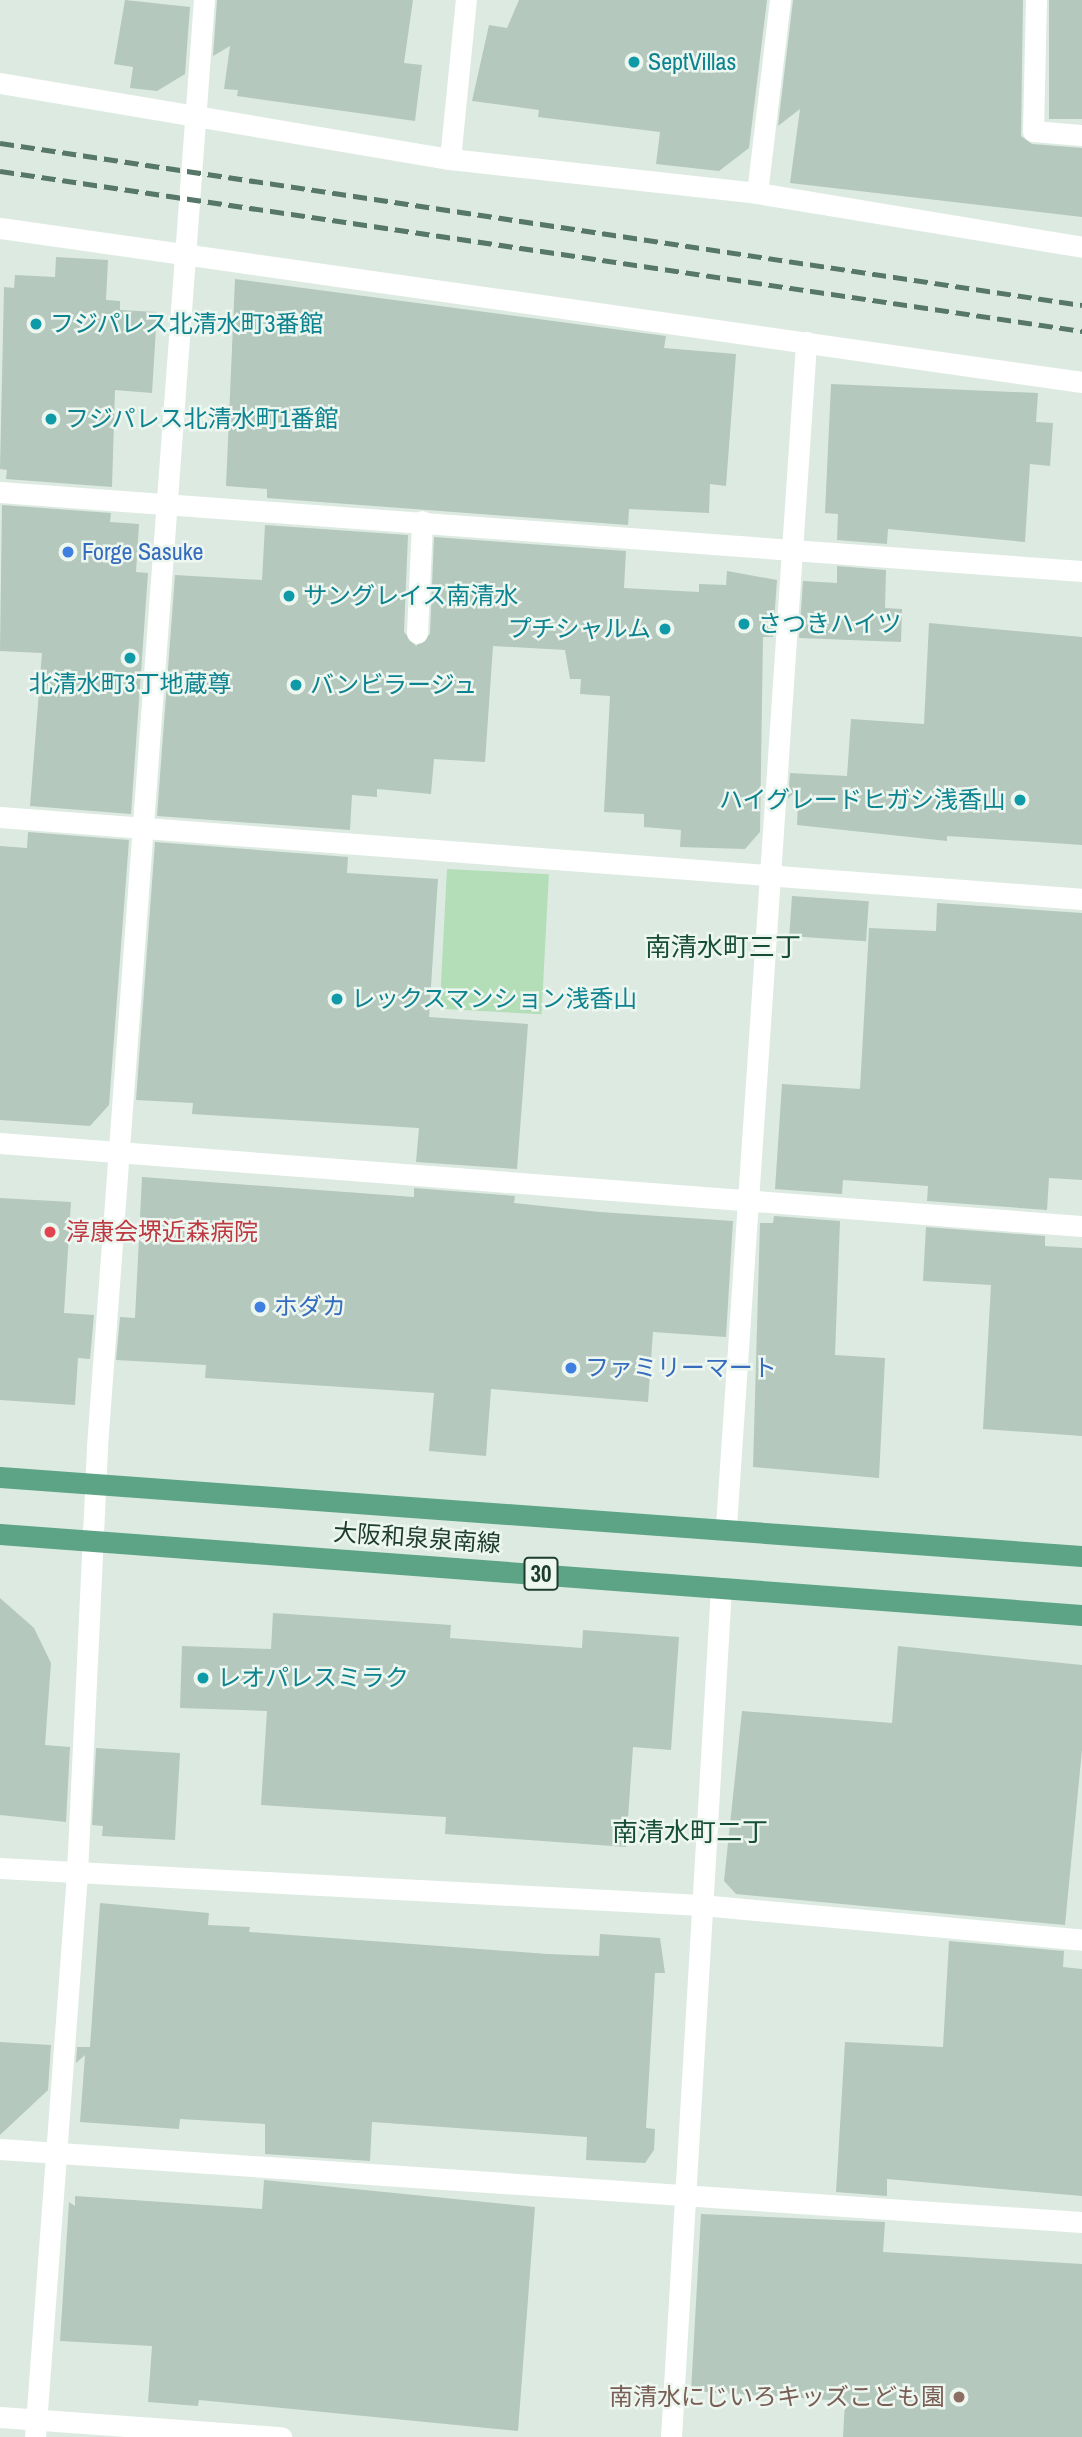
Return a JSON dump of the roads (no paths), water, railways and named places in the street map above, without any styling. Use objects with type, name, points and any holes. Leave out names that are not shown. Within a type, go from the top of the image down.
[{"type":"main road","name":"大阪和泉泉南線","points":[[0,1477],[726,1526],[1082,1556]]},
{"type":"main road","name":"大阪和泉泉南線","points":[[0,1534],[1082,1615]]},
{"type":"street","points":[[35,2428],[52,2149],[77,1873],[95,1483],[168,503],[192,118],[204,0]]},
{"type":"street","points":[[450,159],[466,0]]},
{"type":"street","points":[[757,193],[780,0]]},
{"type":"street","points":[[1036,0],[1033,131],[1082,135]]},
{"type":"street","points":[[0,83],[192,118],[450,159],[757,193],[1082,247]]},
{"type":"street","points":[[0,228],[1082,382]]},
{"type":"street","points":[[726,1526],[806,342]]},
{"type":"street","points":[[0,492],[792,546],[1082,570]]},
{"type":"street","points":[[417,633],[422,521]]},
{"type":"street","points":[[0,817],[1082,899]]},
{"type":"street","points":[[0,1143],[120,1149],[748,1203],[1082,1226]]},
{"type":"street","points":[[671,2437],[682,2194],[721,1587]]},
{"type":"street","points":[[0,1868],[701,1905],[1082,1940]]},
{"type":"street","points":[[0,2149],[52,2149],[1082,2222]]},
{"type":"street","points":[[0,2417],[35,2428],[281,2437]]},
{"type":"railway","points":[[0,143],[1082,305]]},
{"type":"railway","points":[[0,171],[1082,331]]},
{"type":"place","name":"SeptVillas","points":[[634,62]]},
{"type":"place","name":"フジパレス北清水町3番館","points":[[36,324]]},
{"type":"place","name":"フジパレス北清水町1番館","points":[[51,419]]},
{"type":"place","name":"Forge Sasuke","points":[[68,552]]},
{"type":"place","name":"サングレイス南清水","points":[[289,596]]},
{"type":"place","name":"さつきハイツ","points":[[744,624]]},
{"type":"place","name":"プチシャルム","points":[[665,629]]},
{"type":"place","name":"北清水町3丁地蔵尊","points":[[130,658]]},
{"type":"place","name":"バンビラージュ","points":[[296,685]]},
{"type":"place","name":"ハイグレードヒガシ浅香山","points":[[1020,800]]},
{"type":"place","name":"レックスマンション浅香山","points":[[337,999]]},
{"type":"place","name":"淳康会堺近森病院","points":[[50,1232]]},
{"type":"place","name":"ホダカ","points":[[260,1307]]},
{"type":"place","name":"ファミリーマート","points":[[571,1368]]},
{"type":"place","name":"レオパレスミラク","points":[[203,1678]]},
{"type":"place","name":"南清水にじいろキッズこども園","points":[[959,2397]]},
{"type":"district","name":"南清水町三丁","points":[[723,947]]},
{"type":"district","name":"南清水町二丁","points":[[690,1832]]}]
